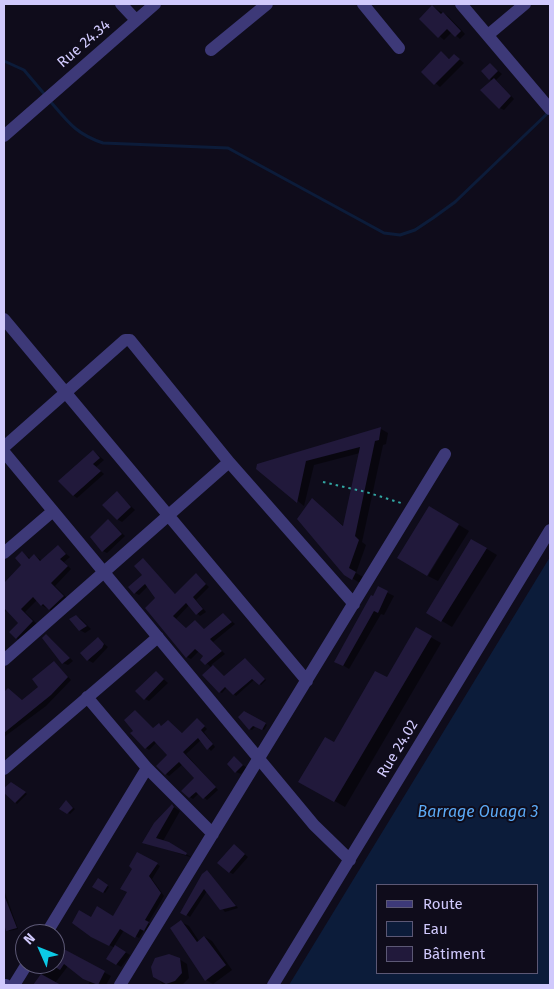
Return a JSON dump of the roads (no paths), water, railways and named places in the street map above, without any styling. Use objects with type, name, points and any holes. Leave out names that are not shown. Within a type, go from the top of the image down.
[{"type":"street","points":[[121,4],[136,20]]},
{"type":"street","name":"Rue 24.34","points":[[4,136],[155,4]]},
{"type":"street","points":[[211,50],[267,4]]},
{"type":"street","points":[[363,4],[399,48]]},
{"type":"street","points":[[461,4],[547,105]]},
{"type":"street","points":[[488,35],[525,4]]},
{"type":"street","points":[[4,319],[307,681]]},
{"type":"street","points":[[4,448],[125,340],[130,340],[229,462],[354,604]]},
{"type":"street","points":[[4,452],[314,825],[350,860]]},
{"type":"street","points":[[120,985],[445,454]]},
{"type":"street","points":[[4,660],[169,517],[229,462]]},
{"type":"street","points":[[4,553],[53,511]]},
{"type":"street","name":"Rue 24.02","points":[[273,985],[550,530]]},
{"type":"street","points":[[4,769],[158,637]]},
{"type":"street","points":[[87,697],[146,768],[213,834]]},
{"type":"street","points":[[52,924],[146,768]]},
{"type":"street","points":[[14,985],[21,974]]},
{"type":"water","name":"Barrage Ouaga 3","points":[[550,557],[550,985],[289,985]]},
{"type":"waterway","points":[[4,61],[24,70],[46,96]]},
{"type":"waterway","points":[[50,101],[79,131],[103,143],[228,148],[384,233],[400,235],[415,230],[455,202],[550,111]]}]
